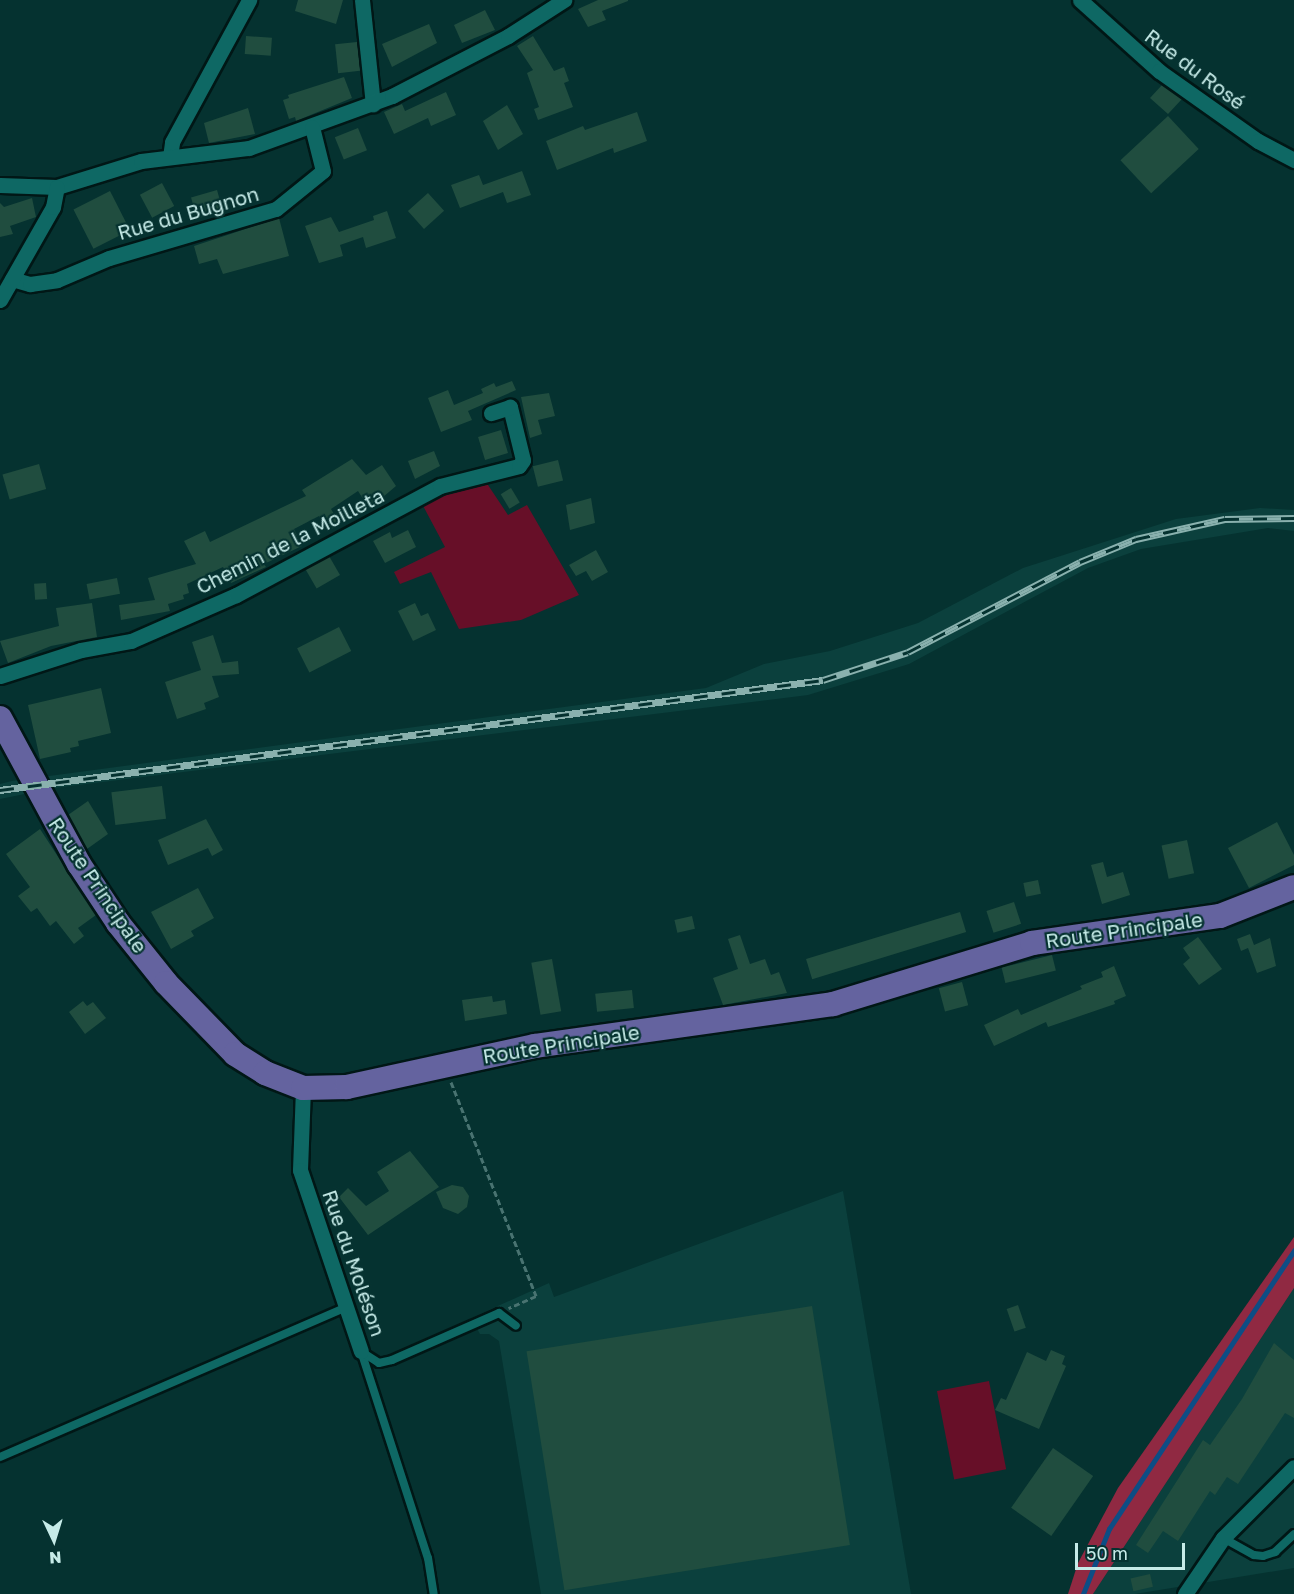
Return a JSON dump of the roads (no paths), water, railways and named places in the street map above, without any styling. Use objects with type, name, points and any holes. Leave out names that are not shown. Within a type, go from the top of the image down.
[{"type":"main road","name":"Route Principale","points":[[0,718],[79,864],[166,983],[234,1054],[265,1073],[303,1088],[347,1088],[535,1046],[833,1004],[1032,943],[1220,915],[1294,887]]},
{"type":"street","points":[[170,157],[172,142],[249,0]]},
{"type":"street","points":[[362,0],[373,104]]},
{"type":"street","points":[[0,185],[57,187],[141,161],[249,148],[373,104],[508,36],[564,0]]},
{"type":"street","name":"Rue du Rosé","points":[[1080,0],[1158,71],[1258,141],[1294,160]]},
{"type":"street","name":"Rue du Bugnon","points":[[12,279],[30,284],[57,280],[109,258],[276,209],[323,171],[312,127]]},
{"type":"street","points":[[0,300],[53,207],[57,187]]},
{"type":"street","name":"Chemin de la Moilleta","points":[[0,676],[81,650],[131,641],[236,596],[440,486],[519,466],[524,460],[519,431],[510,407],[491,413]]},
{"type":"street","name":"Rue du Moléson","points":[[303,1088],[300,1170],[361,1351]]},
{"type":"street","points":[[1185,1594],[1223,1538],[1294,1467]]},
{"type":"lane","points":[[0,1457],[345,1308]]},
{"type":"lane","name":"Rue du Moléson","points":[[361,1351],[379,1362],[392,1360],[499,1313],[516,1326]]},
{"type":"lane","points":[[361,1351],[429,1558],[434,1594]]},
{"type":"lane","points":[[1223,1538],[1254,1555],[1263,1556],[1275,1552],[1294,1533]]},
{"type":"waterway","points":[[1083,1594],[1109,1529],[1294,1251]]},
{"type":"railway","points":[[0,790],[823,680],[908,652],[1080,562],[1136,539],[1225,519],[1294,518]]}]
